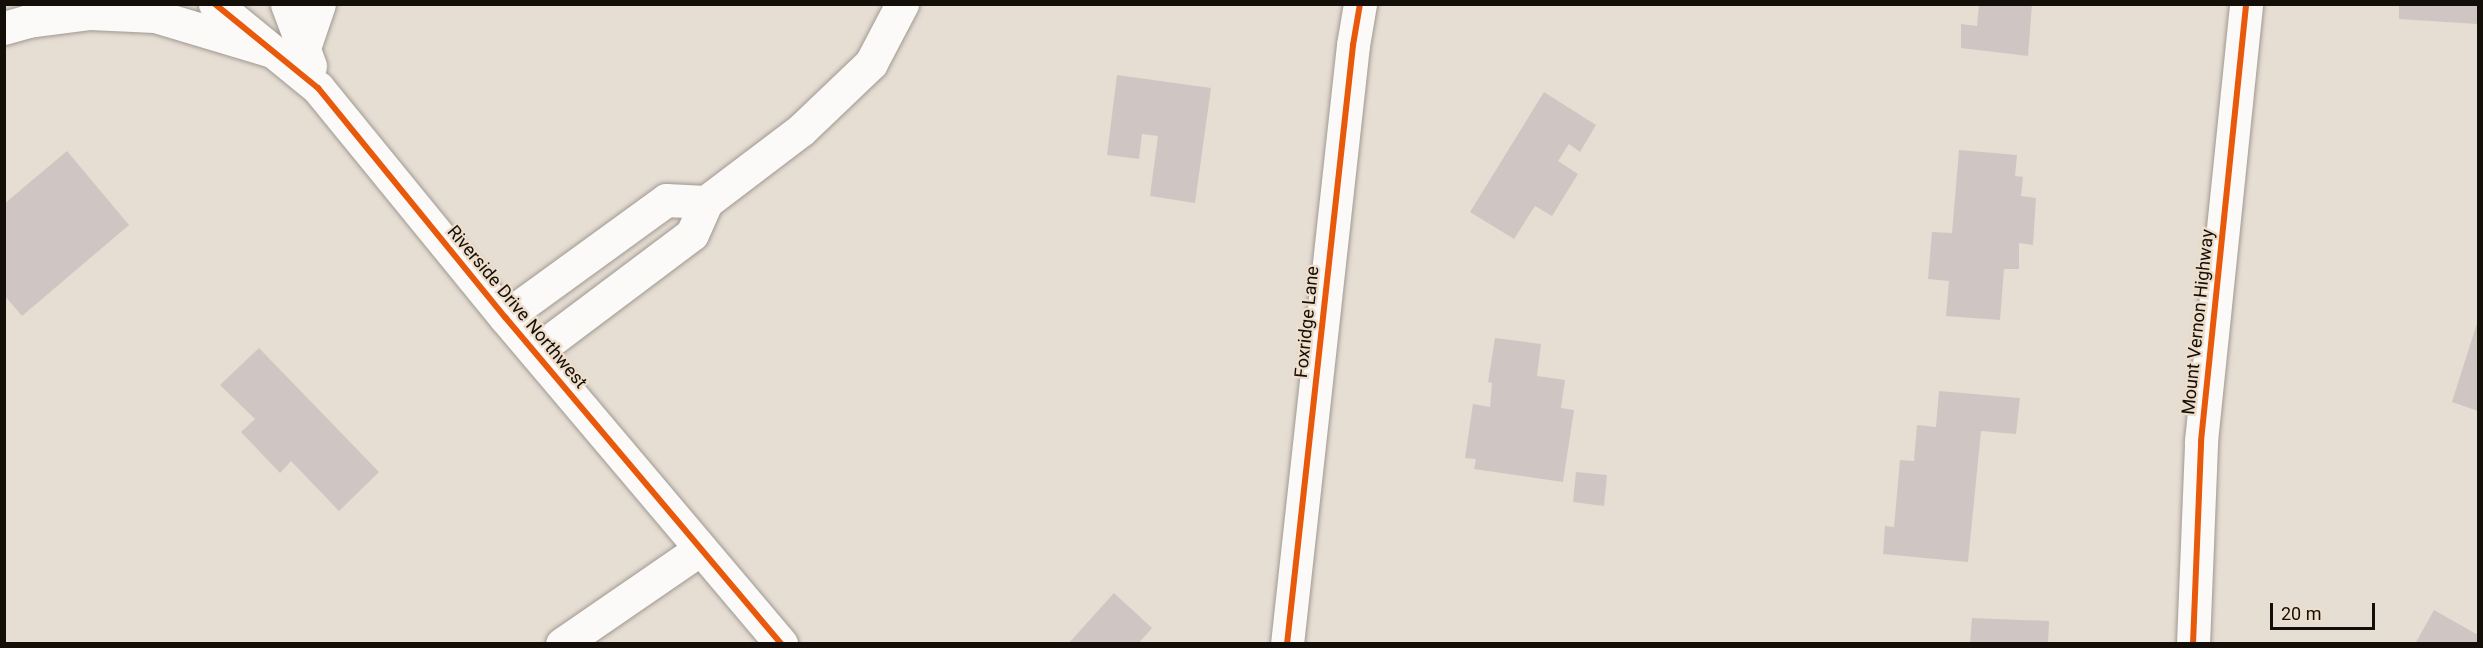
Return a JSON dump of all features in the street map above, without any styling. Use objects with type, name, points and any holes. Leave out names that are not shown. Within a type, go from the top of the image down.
[{"type":"main road","name":"Riverside Drive Northwest","points":[[215,4],[288,50],[534,352],[781,644]]},
{"type":"main road","points":[[287,4],[288,50]]},
{"type":"main road","points":[[288,50],[319,4]]},
{"type":"main road","points":[[534,352],[692,234],[706,202],[801,130],[849,86],[871,63],[902,4]]},
{"type":"main road","name":"Foxridge Lane","points":[[1287,644],[1351,56],[1360,4]]},
{"type":"main road","name":"Mount Vernon Highway","points":[[2193,644],[2201,441],[2246,4]]},
{"type":"main road","points":[[4,28],[28,21],[90,13],[155,16],[288,50]]},
{"type":"main road","points":[[505,317],[666,200],[706,202]]},
{"type":"main road","points":[[562,644],[700,549]]},
{"type":"building","points":[[1979,4],[2032,4],[2028,56],[1961,48],[1961,24],[1977,26]]},
{"type":"building","points":[[2399,4],[2478,4],[2477,24],[2399,19]]},
{"type":"building","points":[[1117,75],[1211,88],[1195,203],[1150,196],[1158,136],[1142,134],[1139,159],[1107,155]]},
{"type":"building","points":[[1544,92],[1596,125],[1580,152],[1569,144],[1558,161],[1578,174],[1552,216],[1535,206],[1514,239],[1470,212]]},
{"type":"building","points":[[1959,150],[2017,155],[2015,176],[2023,177],[2021,196],[2036,198],[2033,245],[2019,243],[2019,269],[2004,269],[2000,320],[1946,316],[1949,281],[1928,279],[1932,232],[1952,233]]},
{"type":"building","points":[[67,151],[129,225],[22,316],[4,295],[4,204]]},
{"type":"building","points":[[2478,320],[2478,411],[2452,402]]},
{"type":"building","points":[[1495,338],[1541,344],[1537,376],[1565,380],[1561,408],[1574,410],[1563,482],[1474,469],[1476,459],[1465,458],[1473,404],[1490,407],[1492,383],[1488,382]]},
{"type":"building","points":[[259,348],[379,472],[339,511],[291,461],[280,473],[241,432],[255,419],[220,385]]},
{"type":"building","points":[[1939,391],[2020,398],[2016,434],[1981,431],[1968,562],[1883,554],[1885,526],[1894,527],[1900,460],[1914,461],[1917,425],[1936,427]]},
{"type":"building","points":[[1576,472],[1607,475],[1604,506],[1573,502]]},
{"type":"building","points":[[1114,593],[1152,628],[1138,644],[1068,644]]},
{"type":"building","points":[[2434,610],[2478,635],[2478,644],[2415,644]]},
{"type":"building","points":[[1972,618],[2049,621],[2048,644],[1970,644]]},
{"type":"cycle path","points":[[215,4],[318,88],[505,317],[781,644]]},
{"type":"cycle path","points":[[1287,644],[1353,45],[1360,4]]},
{"type":"cycle path","points":[[2193,644],[2201,441],[2246,4]]}]
